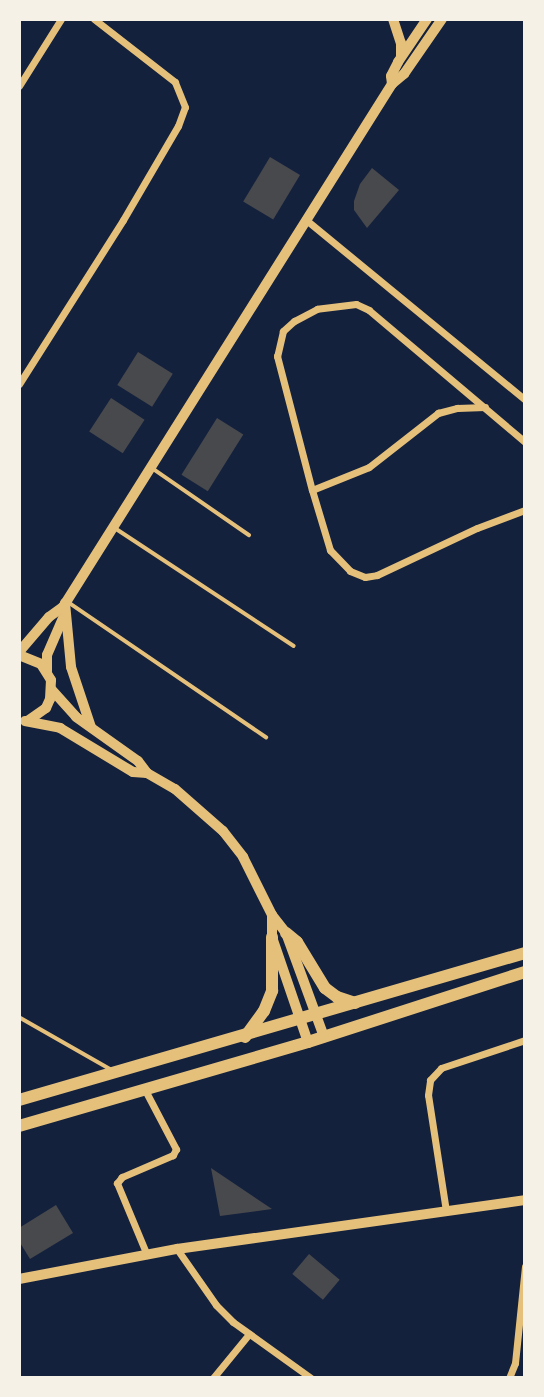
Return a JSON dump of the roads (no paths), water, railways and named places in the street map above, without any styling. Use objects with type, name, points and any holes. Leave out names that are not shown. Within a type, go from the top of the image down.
[{"type":"main road","points":[[286,933],[297,942],[325,988],[337,997],[359,1003]]},
{"type":"main road","points":[[244,1037],[259,1021],[272,991],[272,937]]},
{"type":"main road","points":[[19,1100],[114,1071],[244,1037],[525,953]]},
{"type":"main road","points":[[19,1126],[308,1042],[525,972]]},
{"type":"street","points":[[19,86],[61,19]]},
{"type":"street","points":[[19,384],[130,208],[178,126],[185,107],[175,82],[94,19]]},
{"type":"street","points":[[393,19],[401,43],[401,57]]},
{"type":"street","points":[[392,84],[391,75],[427,19]]},
{"type":"street","points":[[47,671],[33,658],[19,654],[49,617],[65,604],[392,84],[404,74],[442,19]]},
{"type":"street","points":[[305,219],[525,400]]},
{"type":"street","points":[[525,442],[369,310],[356,304],[317,309],[294,321],[283,331],[277,356],[312,490],[330,550],[350,570],[365,577],[398,567],[477,528],[525,510]]},
{"type":"street","points":[[312,490],[369,467],[438,412],[486,407]]},
{"type":"street","points":[[65,604],[63,620],[47,655],[47,671],[52,690],[69,711],[138,761],[147,772],[183,795],[223,831],[243,857],[272,915],[286,933],[324,1037]]},
{"type":"street","points":[[65,604],[71,667],[91,728]]},
{"type":"street","points":[[21,722],[46,708],[52,690]]},
{"type":"street","points":[[21,722],[60,728],[133,772],[147,772]]},
{"type":"street","points":[[272,915],[272,937],[308,1042]]},
{"type":"street","points":[[446,1211],[428,1095],[430,1080],[442,1068],[525,1040]]},
{"type":"street","points":[[145,1090],[176,1149],[173,1155],[118,1181],[147,1255]]},
{"type":"street","points":[[21,1276],[177,1249],[525,1200]]},
{"type":"street","points":[[177,1249],[216,1305],[248,1334],[311,1378]]},
{"type":"street","points":[[509,1378],[515,1363],[525,1267]]},
{"type":"street","points":[[213,1378],[248,1334]]},
{"type":"lane","points":[[150,467],[249,536]]},
{"type":"lane","points":[[113,527],[294,646]]},
{"type":"lane","points":[[65,604],[266,737]]},
{"type":"lane","points":[[19,1017],[114,1071]]}]
